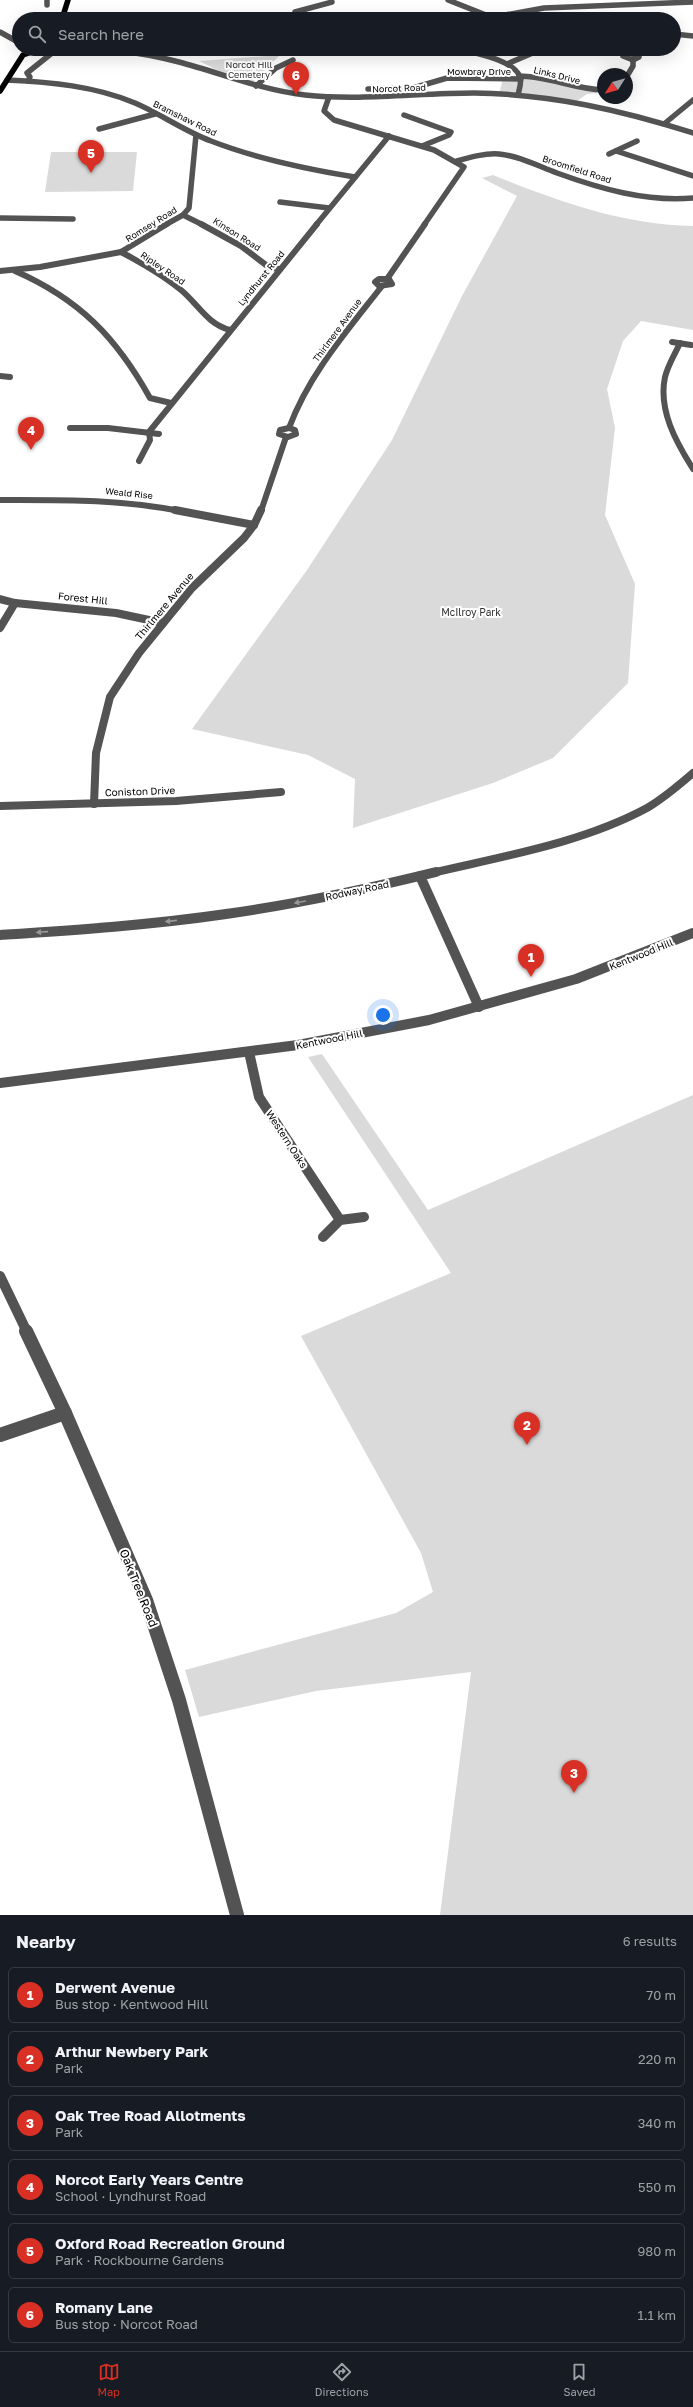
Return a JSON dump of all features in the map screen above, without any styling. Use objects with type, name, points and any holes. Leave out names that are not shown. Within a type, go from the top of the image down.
[{"type":"main road","points":[[64,12],[68,0]]},
{"type":"main road","points":[[0,91],[22,56]]},
{"type":"street","points":[[317,0],[317,6]]},
{"type":"street","points":[[448,0],[478,12]]},
{"type":"street","points":[[566,0],[574,6]]},
{"type":"street","points":[[295,12],[332,2]]},
{"type":"street","points":[[515,12],[530,9],[574,6],[692,3]]},
{"type":"street","points":[[0,32],[12,32]]},
{"type":"street","points":[[0,32],[12,39]]},
{"type":"street","points":[[681,36],[685,39],[693,37]]},
{"type":"street","points":[[28,80],[30,77],[27,73],[48,56]]},
{"type":"street","name":"Norcot Road","points":[[157,56],[256,86],[329,96],[365,98],[475,93],[518,95],[593,103],[693,133]]},
{"type":"street","points":[[483,56],[504,63],[523,56]]},
{"type":"street","points":[[279,60],[287,62]]},
{"type":"street","points":[[256,86],[276,68],[293,60]]},
{"type":"street","points":[[632,68],[633,60]]},
{"type":"street","name":"Links Drive","points":[[504,63],[515,69],[520,77],[518,95]]},
{"type":"street","name":"Links Drive","points":[[520,77],[535,76],[591,90],[597,90]]},
{"type":"street","name":"Mowbray Drive","points":[[368,89],[413,88],[447,78],[520,77]]},
{"type":"street","name":"Bramshaw Road","points":[[0,78],[60,84],[109,95],[134,103],[196,135],[254,156],[308,169],[355,177]]},
{"type":"street","points":[[329,96],[324,107],[327,115],[339,122],[422,146],[457,161]]},
{"type":"street","points":[[664,124],[693,100]]},
{"type":"street","points":[[99,129],[155,114]]},
{"type":"street","points":[[404,115],[450,132],[449,135],[422,146]]},
{"type":"street","name":"Romsey Road","points":[[0,270],[13,270],[121,252],[183,215],[189,208],[196,135]]},
{"type":"street","name":"Lyndhurst Road","points":[[139,461],[150,440],[149,432],[171,403],[389,136]]},
{"type":"street","points":[[609,154],[637,141]]},
{"type":"street","points":[[616,151],[693,176]]},
{"type":"street","name":"Broomfield Road","points":[[457,161],[478,156],[504,155],[616,192],[654,198],[693,198]]},
{"type":"street","name":"Thirlmere Avenue","points":[[94,804],[96,753],[110,697],[139,653],[192,588],[244,538],[254,525],[262,508],[286,437],[278,432],[289,428],[296,407],[339,342],[382,286],[376,284],[375,281],[387,279],[462,172],[464,167],[457,161]]},
{"type":"street","points":[[280,202],[329,208]]},
{"type":"street","name":"Kinson Road","points":[[183,215],[241,246],[270,268],[280,269]]},
{"type":"street","points":[[0,218],[72,219]]},
{"type":"street","name":"Ripley Road","points":[[121,252],[152,269],[181,290],[214,325],[230,330]]},
{"type":"street","points":[[13,270],[35,279],[62,295],[89,316],[120,348],[150,398],[171,403]]},
{"type":"street","points":[[691,345],[676,343],[665,378],[664,400],[671,428],[693,469]]},
{"type":"street","points":[[0,376],[10,377]]},
{"type":"street","points":[[70,428],[108,428],[159,434]]},
{"type":"street","name":"Weald Rise","points":[[0,500],[105,500],[139,503],[254,525]]},
{"type":"street","name":"Forest Hill","points":[[0,600],[15,603],[116,613],[163,623]]},
{"type":"street","points":[[0,628],[15,603]]},
{"type":"street","name":"Rodway Road","points":[[0,935],[107,928],[226,914],[334,896],[420,876],[606,827],[653,804],[693,773]]},
{"type":"street","name":"Coniston Drive","points":[[0,806],[176,801],[281,792]]},
{"type":"street","points":[[420,876],[479,1007]]},
{"type":"street","name":"Kentwood Hill","points":[[0,1083],[298,1045],[399,1026],[479,1007],[576,979],[693,933]]},
{"type":"street","name":"Western Oaks","points":[[249,1052],[259,1097],[340,1220]]},
{"type":"street","points":[[323,1237],[340,1220],[364,1217]]},
{"type":"street","name":"Oak Tree Road","points":[[0,1276],[65,1413],[146,1600],[179,1700],[237,1915]]},
{"type":"street","points":[[0,1435],[65,1413]]},
{"type":"green space","name":"Norcot Hill Cemetery","points":[[279,56],[252,83],[225,74],[199,61]]},
{"type":"green space","points":[[519,76],[596,91],[597,93],[587,94],[577,101],[499,94],[503,79]]},
{"type":"green space","points":[[51,152],[137,152],[133,191],[45,192]]},
{"type":"green space","name":"McIlroy Park","points":[[493,175],[541,194],[591,210],[641,221],[667,225],[693,226],[693,330],[641,321],[623,341],[607,389],[615,428],[605,515],[635,584],[628,683],[553,758],[493,783],[353,828],[355,779],[308,755],[192,729],[307,570],[392,440],[462,296],[517,196],[482,178]]},
{"type":"green space","points":[[322,1054],[428,1210],[693,1095],[693,1915],[440,1915],[471,1672],[316,1691],[199,1717],[185,1670],[396,1613],[433,1592],[421,1553],[301,1336],[451,1273],[308,1057]]},
{"type":"place","name":"Romany Lane","points":[[296,95]]},
{"type":"place","name":"Oxford Road Recreation Ground","points":[[91,173]]},
{"type":"place","name":"Norcot Early Years Centre","points":[[31,450]]},
{"type":"place","name":"Derwent Avenue","points":[[531,977]]},
{"type":"place","name":"Arthur Newbery Park","points":[[527,1445]]},
{"type":"place","name":"Oak Tree Road Allotments","points":[[574,1793]]}]
